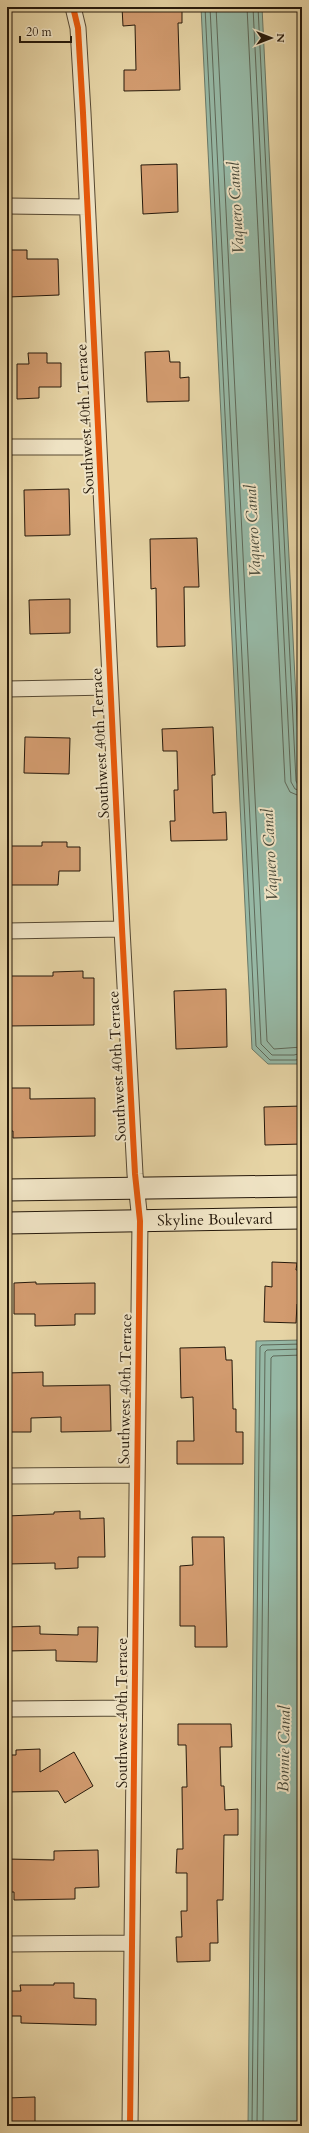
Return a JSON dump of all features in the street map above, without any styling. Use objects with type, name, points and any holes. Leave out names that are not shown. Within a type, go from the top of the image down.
[{"type":"street","name":"Southwest 40th Terrace","points":[[73,7],[78,28],[122,929],[135,1174],[138,1188],[140,1221],[130,2126]]},
{"type":"street","points":[[7,206],[87,207]]},
{"type":"street","points":[[7,447],[99,447]]},
{"type":"street","points":[[7,689],[110,687]]},
{"type":"street","points":[[7,931],[122,929]]},
{"type":"street","points":[[7,1190],[302,1186]]},
{"type":"street","name":"Skyline Boulevard","points":[[7,1223],[302,1218]]},
{"type":"street","points":[[7,1476],[137,1474]]},
{"type":"street","points":[[7,1709],[134,1708]]},
{"type":"street","points":[[7,1944],[131,1943]]},
{"type":"water","name":"Vaquero Canal","points":[[201,7],[262,7],[302,821],[302,1060],[298,1064],[268,1064],[252,1049]]},
{"type":"water","name":"Bonnie Canal","points":[[302,1340],[302,2126],[248,2126],[256,1341]]},
{"type":"building","points":[[122,7],[173,7],[173,10],[182,9],[182,23],[178,23],[180,90],[124,91],[124,70],[136,70],[135,25],[123,26]]},
{"type":"building","points":[[177,164],[178,212],[143,214],[141,165]]},
{"type":"building","points":[[7,250],[27,250],[27,259],[58,259],[59,295],[8,297]]},
{"type":"building","points":[[169,351],[170,362],[180,362],[180,378],[189,377],[189,401],[147,402],[145,352]]},
{"type":"building","points":[[28,353],[47,353],[47,363],[61,363],[61,387],[39,387],[39,398],[17,399],[17,364],[29,364]]},
{"type":"building","points":[[69,489],[70,535],[25,536],[24,490]]},
{"type":"building","points":[[197,538],[199,587],[184,587],[185,646],[157,647],[156,588],[151,589],[150,539]]},
{"type":"building","points":[[70,599],[70,633],[30,634],[29,600]]},
{"type":"building","points":[[213,727],[215,775],[212,775],[213,813],[226,812],[227,840],[171,841],[170,821],[175,821],[174,790],[178,790],[177,751],[163,751],[162,729]]},
{"type":"building","points":[[25,737],[70,738],[69,774],[24,773]]},
{"type":"building","points":[[42,842],[67,842],[67,847],[80,847],[80,871],[59,871],[58,885],[7,885],[7,846],[42,846]]},
{"type":"building","points":[[83,971],[83,978],[94,978],[94,1025],[7,1026],[7,979],[9,979],[9,976],[53,976],[53,972]]},
{"type":"building","points":[[226,989],[227,1047],[176,1049],[174,991]]},
{"type":"building","points":[[7,1088],[30,1088],[30,1099],[95,1098],[95,1136],[13,1138],[13,1131],[7,1131]]},
{"type":"building","points":[[302,1106],[302,1144],[265,1145],[264,1107]]},
{"type":"building","points":[[272,1262],[297,1263],[296,1270],[302,1270],[302,1304],[297,1304],[296,1323],[264,1322],[265,1286],[272,1287]]},
{"type":"building","points":[[36,1282],[36,1284],[95,1283],[95,1314],[75,1314],[75,1325],[35,1326],[35,1314],[14,1314],[14,1283]]},
{"type":"building","points":[[225,1347],[226,1360],[232,1360],[233,1409],[236,1409],[236,1432],[243,1432],[243,1464],[177,1464],[177,1441],[194,1441],[193,1397],[181,1398],[180,1348]]},
{"type":"building","points":[[43,1372],[43,1386],[110,1385],[111,1431],[61,1432],[61,1417],[31,1418],[31,1432],[9,1432],[7,1373]]},
{"type":"building","points":[[80,1511],[80,1519],[104,1518],[105,1557],[78,1557],[78,1568],[55,1569],[55,1563],[7,1564],[7,1516],[54,1514],[54,1512]]},
{"type":"building","points":[[192,1537],[224,1537],[227,1647],[195,1647],[195,1626],[180,1626],[180,1566],[193,1565]]},
{"type":"building","points":[[40,1626],[40,1634],[78,1635],[78,1627],[98,1627],[97,1662],[56,1661],[56,1650],[7,1651],[7,1627]]},
{"type":"building","points":[[178,1724],[231,1724],[232,1747],[220,1747],[221,1786],[224,1786],[225,1810],[238,1809],[238,1835],[224,1835],[223,1900],[217,1900],[218,1943],[210,1943],[210,1961],[177,1962],[176,1937],[182,1937],[181,1911],[187,1911],[187,1873],[176,1873],[177,1849],[183,1849],[182,1787],[187,1787],[186,1745],[178,1745]]},
{"type":"building","points":[[40,1749],[40,1772],[74,1752],[93,1786],[65,1803],[58,1791],[7,1792],[7,1755],[16,1755],[16,1750]]},
{"type":"building","points":[[98,1850],[99,1887],[75,1888],[75,1899],[14,1900],[14,1892],[7,1892],[7,1859],[54,1860],[54,1851]]},
{"type":"building","points":[[54,1983],[74,1983],[74,1998],[96,1999],[96,2025],[21,2023],[21,2016],[7,2016],[7,1991],[21,1991],[20,1985],[54,1985]]},
{"type":"building","points":[[35,2097],[35,2126],[7,2126],[7,2098]]},
{"type":"cycle path","points":[[73,7],[78,28],[83,113],[122,929],[135,1174],[140,1221],[130,2126]]}]
